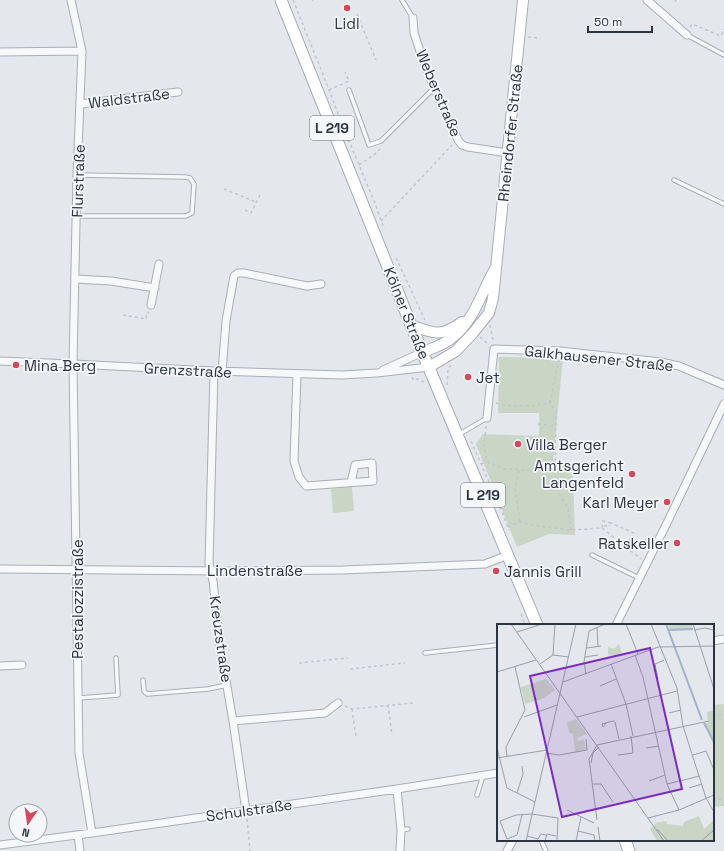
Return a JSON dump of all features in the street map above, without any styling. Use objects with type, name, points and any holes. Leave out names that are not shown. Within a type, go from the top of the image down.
[{"type":"main road","name":"Kölner Straße","points":[[281,0],[411,325],[537,624]]},
{"type":"main road","name":"Rheindorfer Straße","points":[[429,367],[456,351],[474,333],[489,313],[493,298],[523,0]]},
{"type":"main road","name":"Rheindorfer Straße","points":[[423,352],[439,346],[453,338],[464,327],[497,265]]},
{"type":"main road","name":"Rheindorfer Straße","points":[[411,325],[428,331],[440,333],[450,330],[470,316]]},
{"type":"main road","points":[[625,841],[629,851]]},
{"type":"street","name":"Flurstraße","points":[[71,0],[82,52],[77,175],[73,364]]},
{"type":"street","points":[[647,0],[686,34]]},
{"type":"street","name":"Weberstraße","points":[[413,18],[414,34],[434,88],[458,140],[462,145],[468,147],[508,152]]},
{"type":"street","points":[[0,52],[82,52]]},
{"type":"street","name":"Waldstraße","points":[[80,104],[178,92]]},
{"type":"street","points":[[151,305],[159,264]]},
{"type":"street","name":"Kreuzstraße","points":[[246,811],[220,646],[211,570],[208,564],[218,372],[234,276],[238,273],[244,273],[307,286],[321,284]]},
{"type":"street","points":[[75,279],[111,280],[155,288]]},
{"type":"street","points":[[486,418],[494,349]]},
{"type":"street","name":"Galkhausener Straße","points":[[494,349],[560,351],[661,362],[679,366],[724,384]]},
{"type":"street","name":"Grenzstraße","points":[[377,373],[423,352]]},
{"type":"street","name":"Grenzstraße","points":[[0,361],[218,372],[297,374],[377,373],[429,367]]},
{"type":"street","name":"Pestalozzistraße","points":[[73,364],[79,753],[92,833]]},
{"type":"street","points":[[297,374],[294,461],[299,477],[306,486],[351,482]]},
{"type":"street","points":[[616,624],[724,406]]},
{"type":"street","name":"Lindenstraße","points":[[0,569],[343,570],[485,564],[508,555]]},
{"type":"street","points":[[714,641],[724,639]]},
{"type":"street","points":[[0,666],[22,665]]},
{"type":"street","points":[[233,721],[325,713],[338,703]]},
{"type":"street","name":"Schulstraße","points":[[0,845],[397,790],[497,773]]},
{"type":"street","points":[[397,790],[405,830],[400,851]]},
{"type":"street","points":[[78,835],[80,851]]},
{"type":"street","points":[[507,851],[512,841]]},
{"type":"lane","points":[[402,0],[413,18]]},
{"type":"lane","points":[[686,34],[724,55]]},
{"type":"lane","points":[[348,90],[369,145],[381,141],[434,88]]},
{"type":"lane","points":[[76,216],[186,216],[192,213],[193,190],[192,180],[185,177],[77,175]]},
{"type":"lane","points":[[674,180],[724,204]]},
{"type":"lane","points":[[458,435],[486,418]]},
{"type":"lane","points":[[592,555],[639,578]]},
{"type":"lane","points":[[425,653],[497,645]]},
{"type":"lane","points":[[78,698],[118,695],[116,658]]},
{"type":"lane","points":[[143,680],[144,691],[147,694],[208,690],[227,685]]},
{"type":"lane","points":[[477,796],[483,776]]},
{"type":"lane","points":[[541,841],[546,851]]},
{"type":"path","points":[[293,0],[376,206],[385,233]]},
{"type":"path","points":[[357,14],[376,60]]},
{"type":"path","points":[[686,34],[692,24],[720,36],[724,29]]},
{"type":"path","points":[[528,37],[540,38]]},
{"type":"path","points":[[318,95],[350,81],[345,72]]},
{"type":"path","points":[[373,230],[458,140]]},
{"type":"path","points":[[224,188],[256,202]]},
{"type":"path","points":[[246,210],[251,212],[261,193]]},
{"type":"path","points":[[393,252],[426,323]]},
{"type":"path","points":[[123,315],[146,319],[146,314],[148,314],[151,305]]},
{"type":"path","points":[[489,313],[494,349]]},
{"type":"path","points":[[478,336],[494,349]]},
{"type":"path","points":[[560,351],[550,403],[556,412],[555,472],[558,494],[568,508],[571,530]]},
{"type":"path","points":[[488,400],[510,406],[529,406],[550,403]]},
{"type":"path","points":[[486,418],[484,446],[487,462]]},
{"type":"path","points":[[538,424],[555,426]]},
{"type":"path","points":[[472,468],[487,462],[505,469],[555,472]]},
{"type":"path","points":[[519,470],[516,488],[520,522]]},
{"type":"path","points":[[602,528],[603,521],[634,533]]},
{"type":"path","points":[[498,531],[520,522],[571,530],[602,528],[611,523]]},
{"type":"path","points":[[602,528],[646,563]]},
{"type":"path","points":[[299,663],[348,658]]},
{"type":"path","points":[[350,669],[405,662]]},
{"type":"path","points":[[338,703],[352,709],[413,703]]},
{"type":"path","points":[[388,705],[392,735]]},
{"type":"path","points":[[352,709],[356,737]]},
{"type":"path","points":[[714,800],[724,799]]},
{"type":"path","points":[[246,811],[250,851]]},
{"type":"green space","points":[[499,357],[563,358],[553,460],[564,467],[573,476],[575,535],[549,534],[517,547],[476,444],[483,434],[539,436],[539,413],[498,413]]},
{"type":"green space","points":[[352,487],[354,511],[333,513],[331,489]]},
{"type":"green space","points":[[724,704],[724,806],[714,807],[714,705]]},
{"type":"place","name":"Lidl","points":[[347,8]]},
{"type":"place","name":"Mina Berg","points":[[16,365]]},
{"type":"place","name":"Jet","points":[[468,377]]},
{"type":"place","name":"Villa Berger","points":[[518,444]]},
{"type":"place","name":"Amtsgericht Langenfeld","points":[[632,474]]},
{"type":"place","name":"Karl Meyer","points":[[667,502]]},
{"type":"place","name":"Ratskeller","points":[[677,543]]},
{"type":"place","name":"Jannis Grill","points":[[496,571]]}]
